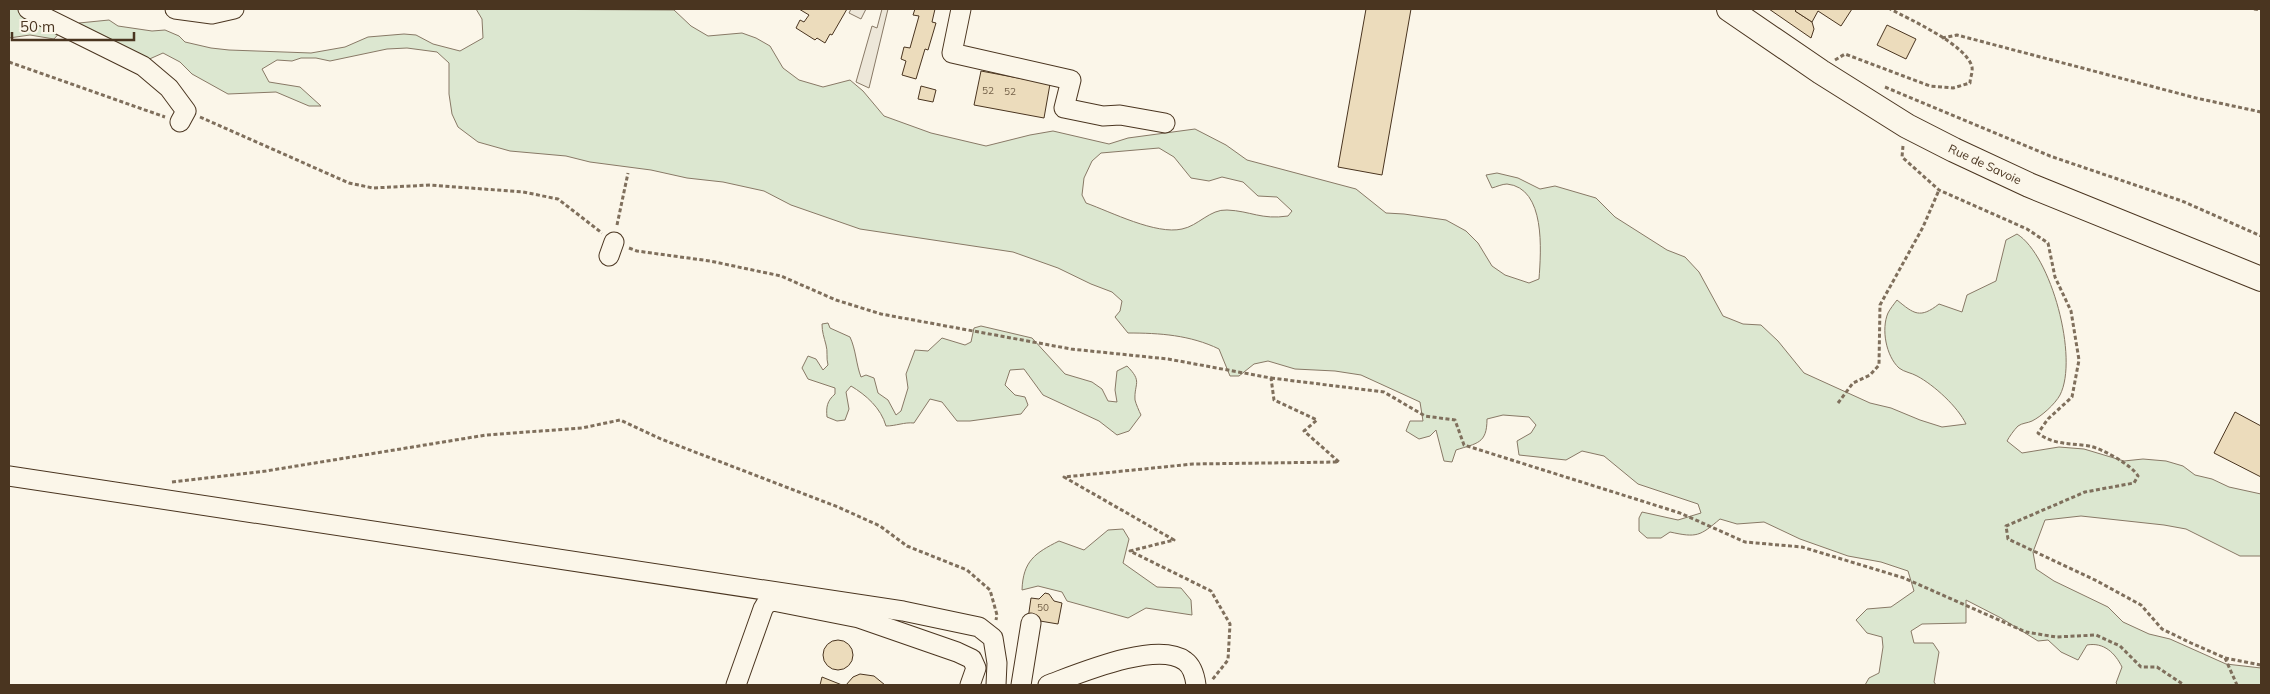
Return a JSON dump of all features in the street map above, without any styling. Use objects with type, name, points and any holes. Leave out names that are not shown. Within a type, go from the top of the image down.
[{"type":"main road","name":"Rue de Savoie","points":[[1729,9],[1821,72],[1907,126],[2029,185],[2261,279]]},
{"type":"street","points":[[28,9],[143,66],[169,88],[183,117]]},
{"type":"street","points":[[175,9],[212,14],[234,9]]},
{"type":"street","points":[[961,9],[952,53],[1071,80],[1064,108],[1103,116],[1120,115],[1166,123]]},
{"type":"street","points":[[9,476],[903,610],[979,628],[991,636],[997,662],[996,685]]},
{"type":"street","points":[[736,685],[763,609],[766,604],[773,601],[859,618],[957,652],[972,659],[976,668],[970,685]]},
{"type":"street","points":[[1021,685],[1031,623]]},
{"type":"street","points":[[1048,685],[1115,661],[1161,653],[1172,655],[1186,662],[1195,676],[1196,685]]},
{"type":"path","points":[[1845,54],[1930,86],[1953,88],[1970,83],[1972,68],[1966,56],[1942,38],[1890,9]]},
{"type":"path","points":[[2254,9],[2261,10]]},
{"type":"path","points":[[1942,38],[1957,35],[2196,98],[2261,112]]},
{"type":"path","points":[[1837,59],[1843,63]]},
{"type":"path","points":[[9,62],[183,117],[349,183],[372,188],[430,185],[523,192],[558,199],[587,220],[611,246],[710,261],[781,276],[836,300],[881,314],[1071,349],[1168,359],[1271,378],[1384,392],[1425,416],[1455,420],[1464,445],[1680,513],[1745,542],[1802,547],[1904,578],[2026,632],[2056,637],[2096,635],[2120,646],[2141,667],[2157,667],[2184,685]]},
{"type":"path","points":[[1881,85],[2012,141],[2182,201],[2261,236]]},
{"type":"path","points":[[1907,126],[1902,157],[1939,190],[2026,230],[2048,243],[2055,277],[2072,312],[2079,360],[2072,397],[2048,419],[2038,433],[2047,440],[2092,446],[2134,468],[2138,476],[2134,483],[2085,492],[2006,526],[2008,539],[2142,604],[2162,628],[2225,658],[2261,665]]},
{"type":"path","points":[[611,246],[628,173]]},
{"type":"path","points":[[1838,403],[1853,383],[1870,375],[1879,365],[1880,305],[1923,227],[1939,190]]},
{"type":"path","points":[[1207,685],[1228,660],[1230,624],[1211,592],[1130,550],[1174,540],[1064,477],[1193,464],[1339,462],[1304,431],[1317,420],[1274,400],[1271,378]]},
{"type":"path","points":[[170,482],[266,472],[486,435],[582,428],[620,420],[670,442],[838,507],[880,526],[907,546],[967,570],[990,590],[997,615],[991,636]]},
{"type":"path","points":[[2225,658],[2237,685]]},
{"type":"green space","points":[[9,9],[22,9],[63,29],[54,39],[30,35],[9,38]]},
{"type":"green space","points":[[476,9],[674,10],[691,26],[708,36],[742,33],[756,38],[770,46],[783,68],[799,80],[823,87],[850,80],[863,91],[884,116],[931,133],[986,146],[1053,131],[1109,144],[1128,138],[1195,129],[1226,145],[1247,160],[1356,189],[1386,213],[1446,220],[1466,231],[1478,243],[1492,266],[1505,275],[1529,283],[1539,279],[1540,238],[1535,208],[1529,197],[1520,188],[1507,184],[1492,188],[1486,175],[1497,173],[1518,178],[1540,189],[1555,186],[1596,198],[1615,217],[1667,250],[1685,257],[1699,272],[1723,316],[1743,324],[1761,325],[1778,341],[1804,373],[1870,403],[1891,408],[1942,427],[1966,424],[1957,411],[1938,391],[1924,380],[1899,368],[1895,363],[1886,342],[1885,327],[1888,313],[1897,300],[1908,309],[1917,313],[1927,312],[1939,304],[1962,312],[1967,295],[1996,281],[2006,240],[2017,234],[2029,245],[2041,263],[2051,284],[2064,333],[2065,378],[2060,395],[2052,406],[2032,421],[2018,426],[2007,441],[2022,453],[2059,447],[2084,449],[2124,461],[2143,459],[2166,461],[2183,466],[2195,475],[2212,479],[2229,487],[2261,494],[2261,556],[2240,556],[2186,529],[2081,516],[2045,520],[2033,552],[2036,569],[2054,581],[2108,607],[2123,622],[2149,634],[2170,639],[2226,664],[2261,668],[2261,685],[2118,685],[2116,683],[2122,667],[2116,657],[2104,647],[2087,645],[2078,660],[2061,652],[2048,640],[2038,641],[2001,618],[1966,600],[1966,623],[1922,624],[1911,631],[1914,643],[1933,643],[1939,652],[1934,682],[1936,685],[1865,685],[1869,678],[1879,673],[1883,647],[1882,637],[1867,633],[1856,620],[1867,609],[1891,607],[1914,591],[1908,571],[1881,562],[1848,556],[1800,539],[1764,522],[1737,524],[1720,519],[1708,529],[1698,534],[1686,535],[1670,532],[1661,538],[1647,538],[1639,531],[1639,518],[1642,512],[1678,520],[1701,513],[1698,504],[1638,484],[1604,456],[1582,451],[1566,460],[1519,455],[1517,441],[1531,433],[1536,425],[1529,417],[1503,415],[1487,419],[1487,427],[1483,438],[1475,444],[1456,450],[1452,462],[1444,461],[1436,430],[1430,436],[1419,439],[1406,431],[1410,421],[1423,421],[1420,402],[1361,375],[1335,371],[1295,369],[1268,361],[1254,364],[1239,376],[1230,376],[1219,349],[1208,344],[1175,336],[1128,333],[1115,317],[1120,311],[1122,301],[1112,292],[1058,268],[1013,252],[860,229],[791,205],[764,191],[723,182],[590,162],[566,156],[510,151],[478,142],[458,127],[452,114],[449,94],[449,63],[437,52],[407,48],[387,49],[330,61],[316,58],[301,58],[292,61],[277,60],[262,69],[269,82],[300,87],[321,106],[309,106],[276,92],[228,94],[192,74],[180,62],[163,53],[145,61],[74,28],[79,23],[109,20],[118,26],[152,31],[165,30],[179,36],[185,42],[211,48],[311,53],[345,47],[368,37],[404,34],[416,35],[433,44],[460,51],[483,38],[482,19]],"holes":[[[1159,148],[1174,157],[1191,178],[1209,181],[1222,177],[1243,182],[1258,196],[1277,197],[1292,211],[1288,216],[1270,217],[1221,210],[1193,225],[1171,230],[1147,226],[1121,217],[1086,203],[1082,195],[1084,178],[1092,161],[1101,153]]]},
{"type":"green space","points":[[828,323],[830,328],[850,337],[861,377],[866,375],[874,378],[878,393],[888,400],[896,415],[901,411],[908,388],[906,374],[915,350],[928,351],[942,338],[965,345],[971,342],[974,328],[981,326],[1032,338],[1065,374],[1092,382],[1102,389],[1108,401],[1117,402],[1115,390],[1117,371],[1127,366],[1136,379],[1135,400],[1141,415],[1129,431],[1117,435],[1099,421],[1043,395],[1024,369],[1010,370],[1005,385],[1015,395],[1025,397],[1028,405],[1021,414],[957,421],[942,402],[930,399],[914,423],[886,426],[881,413],[851,386],[846,392],[849,409],[845,420],[837,421],[827,417],[828,404],[835,394],[835,388],[808,379],[802,368],[808,356],[816,359],[823,370],[828,365],[827,347],[822,324]]},
{"type":"green space","points":[[1123,529],[1129,539],[1123,563],[1157,587],[1181,588],[1191,600],[1192,615],[1146,608],[1128,618],[1067,601],[1062,592],[1038,586],[1022,590],[1028,565],[1043,550],[1059,541],[1084,550],[1108,530]]},
{"type":"shaded area","points":[[851,9],[866,9],[861,19],[849,13]]},
{"type":"shaded area","points":[[882,9],[888,9],[869,88],[856,82],[872,26],[877,28]]},
{"type":"building","points":[[799,9],[847,9],[832,35],[830,34],[825,43],[817,38],[815,40],[796,28],[800,20],[804,22],[809,15]]},
{"type":"building","points":[[915,9],[935,9],[932,22],[936,23],[928,50],[925,49],[916,79],[902,75],[906,61],[901,59],[904,47],[910,48],[919,16],[913,15]]},
{"type":"building","points":[[1366,9],[1411,9],[1382,175],[1338,167]]},
{"type":"building","points":[[1769,9],[1797,9],[1795,11],[1812,22],[1814,29],[1811,38]]},
{"type":"building","points":[[1797,9],[1852,9],[1841,26],[1818,11],[1812,22],[1795,11]]},
{"type":"building","points":[[1887,25],[1916,39],[1906,59],[1877,45]]},
{"type":"building","points":[[981,71],[1050,84],[1044,118],[974,105]]},
{"type":"building","points":[[921,86],[936,90],[933,102],[918,99]]},
{"type":"building","points":[[2235,412],[2261,426],[2261,477],[2214,453]]},
{"type":"building","points":[[1045,593],[1049,594],[1054,601],[1062,603],[1058,624],[1028,619],[1031,598],[1039,599]]},
{"type":"building","points":[[838,640],[848,645],[853,655],[848,665],[838,670],[828,665],[823,655],[828,645]]},
{"type":"building","points":[[860,674],[874,676],[885,685],[846,685],[853,677]]},
{"type":"building","points":[[822,677],[842,685],[820,685]]}]
